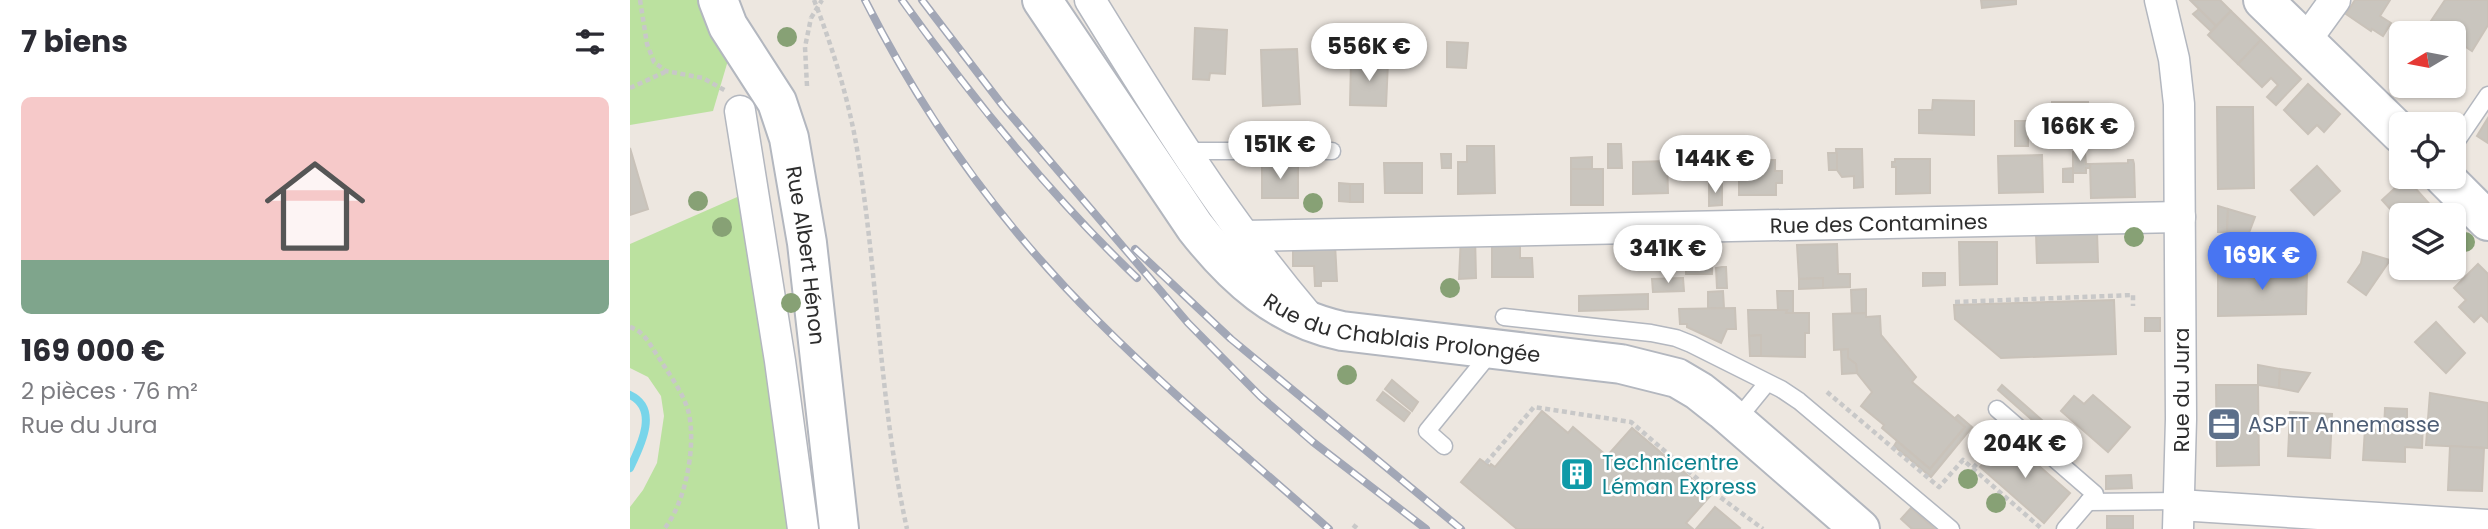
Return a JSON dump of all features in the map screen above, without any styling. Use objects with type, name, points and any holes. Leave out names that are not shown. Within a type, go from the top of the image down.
[{"type":"street","name":"Rue Albert Hénon","points":[[718,0],[728,26],[777,102],[789,138],[807,243],[839,529]]},
{"type":"street","name":"Rue du Chablais Prolongée","points":[[1042,0],[1195,227],[1237,274],[1272,303],[1316,324],[1342,331],[1499,333],[1653,371],[1688,384],[1736,421],[1860,529]]},
{"type":"street","points":[[1090,0],[1184,151],[1242,236],[1316,324]]},
{"type":"street","name":"Rue du Jura","points":[[2160,0],[2174,59],[2178,94],[2179,512]]},
{"type":"street","points":[[2263,0],[2389,122]]},
{"type":"street","points":[[2304,38],[2335,0]]},
{"type":"street","points":[[740,111],[780,360],[803,529]]},
{"type":"street","points":[[2456,189],[2488,221]]},
{"type":"street","name":"Rue des Contamines","points":[[1242,236],[2180,217]]},
{"type":"street","points":[[2179,512],[2488,525]]},
{"type":"lane","points":[[2466,127],[2488,95]]},
{"type":"lane","points":[[1184,151],[1332,151]]},
{"type":"lane","points":[[1444,446],[1427,431],[1499,333],[1651,333],[1676,338],[1790,395],[1820,417],[1951,529]]},
{"type":"lane","points":[[1736,421],[1767,383]]},
{"type":"lane","points":[[1997,409],[2095,494],[2065,529]]},
{"type":"lane","points":[[2088,502],[2179,512]]},
{"type":"path","points":[[640,0],[648,51],[654,62],[666,71],[712,81],[727,92],[740,111]]},
{"type":"path","points":[[814,0],[837,65],[856,141],[892,444],[907,529]]},
{"type":"path","points":[[811,19],[822,0]]},
{"type":"path","points":[[630,88],[666,71]]},
{"type":"path","points":[[1955,302],[2133,295],[2133,306]]},
{"type":"path","points":[[630,327],[641,331],[680,390],[688,410],[691,434],[687,474],[674,517],[664,529]]},
{"type":"path","points":[[1827,391],[1939,487],[1963,460],[2042,529]]},
{"type":"path","points":[[1486,463],[1534,407],[1631,422],[1708,488],[1763,529]]},
{"type":"path","points":[[1973,468],[2013,423]]},
{"type":"green space","points":[[630,0],[703,0],[729,57],[713,111],[630,125]]},
{"type":"green space","points":[[744,194],[789,511],[787,529],[630,529],[630,507],[643,490],[657,463],[664,416],[661,396],[648,377],[630,368],[630,244]]},
{"type":"building","points":[[1981,0],[2016,0],[2016,4],[1982,8]]},
{"type":"building","points":[[2190,0],[2220,0],[2231,11],[2216,26]]},
{"type":"building","points":[[2355,0],[2390,0],[2380,16],[2389,22],[2383,36],[2346,14]]},
{"type":"building","points":[[2445,0],[2488,0],[2488,25],[2472,51],[2466,47],[2466,21],[2431,21]]},
{"type":"building","points":[[2199,9],[2216,26],[2211,31],[2193,14]]},
{"type":"building","points":[[2231,11],[2261,40],[2238,64],[2208,35]]},
{"type":"building","points":[[1195,28],[1227,30],[1225,74],[1210,73],[1209,80],[1193,79]]},
{"type":"building","points":[[2261,40],[2301,79],[2276,105],[2267,97],[2278,85],[2271,78],[2262,87],[2238,64]]},
{"type":"building","points":[[1447,42],[1468,43],[1466,68],[1447,67]]},
{"type":"building","points":[[1297,49],[1300,104],[1263,106],[1261,50]]},
{"type":"building","points":[[1351,61],[1388,62],[1386,106],[1350,105]]},
{"type":"building","points":[[2308,84],[2340,114],[2324,132],[2317,125],[2308,134],[2284,110]]},
{"type":"building","points":[[1933,100],[1974,101],[1974,135],[1919,133],[1919,110],[1932,110]]},
{"type":"building","points":[[2052,102],[2088,102],[2088,139],[2052,139]]},
{"type":"building","points":[[2217,107],[2253,107],[2254,188],[2218,189]]},
{"type":"building","points":[[2488,118],[2488,143],[2477,136]]},
{"type":"building","points":[[2015,121],[2028,121],[2028,146],[2015,146]]},
{"type":"building","points":[[1608,144],[1621,144],[1622,168],[1608,168]]},
{"type":"building","points":[[1467,146],[1494,146],[1495,193],[1458,194],[1458,162],[1467,162]]},
{"type":"building","points":[[630,148],[648,209],[630,215]]},
{"type":"building","points":[[1836,149],[1862,149],[1863,187],[1854,188],[1854,176],[1842,177],[1837,170]]},
{"type":"building","points":[[2073,152],[2085,152],[2086,164],[2090,164],[2091,168],[2086,168],[2086,173],[2073,173]]},
{"type":"building","points":[[1828,153],[1837,153],[1837,170],[1829,170]]},
{"type":"building","points":[[1441,154],[1451,154],[1451,168],[1442,168]]},
{"type":"building","points":[[2042,155],[2043,192],[1999,193],[1998,156]]},
{"type":"building","points":[[1592,157],[1592,169],[1571,169],[1571,158]]},
{"type":"building","points":[[1895,159],[1930,159],[1930,193],[1896,194],[1896,167],[1892,167]]},
{"type":"building","points":[[1739,160],[1775,160],[1775,171],[1782,171],[1782,183],[1776,183],[1776,195],[1739,195]]},
{"type":"building","points":[[2128,160],[2133,160],[2134,164],[2135,197],[2091,198],[2090,164],[2128,163]]},
{"type":"building","points":[[1667,161],[1668,193],[1633,194],[1633,162]]},
{"type":"building","points":[[1384,163],[1422,163],[1422,193],[1385,193]]},
{"type":"building","points":[[1298,164],[1298,198],[1262,198],[1262,165]]},
{"type":"building","points":[[2317,166],[2340,191],[2314,215],[2291,190]]},
{"type":"building","points":[[2073,168],[2073,182],[2063,182],[2063,169]]},
{"type":"building","points":[[1571,169],[1603,169],[1603,205],[1571,205]]},
{"type":"building","points":[[1339,183],[1350,184],[1350,202],[1339,201]]},
{"type":"building","points":[[1350,184],[1363,184],[1363,202],[1350,202]]},
{"type":"building","points":[[1709,184],[1722,184],[1722,205],[1709,206]]},
{"type":"building","points":[[2394,189],[2416,189],[2428,203],[2389,203],[2389,208],[2382,200]]},
{"type":"building","points":[[2218,206],[2228,209],[2227,232],[2218,232]]},
{"type":"building","points":[[2228,209],[2255,217],[2247,238],[2227,232]]},
{"type":"building","points":[[2097,232],[2098,262],[2037,263],[2036,234]]},
{"type":"building","points":[[1461,235],[1475,235],[1476,278],[1459,279]]},
{"type":"building","points":[[1959,242],[1997,242],[1997,284],[1960,285]]},
{"type":"building","points":[[1335,244],[1337,281],[1321,281],[1321,286],[1315,286],[1314,266],[1293,266],[1293,246]]},
{"type":"building","points":[[1837,244],[1838,274],[1850,274],[1850,287],[1823,288],[1823,278],[1799,279],[1797,245]]},
{"type":"building","points":[[1520,245],[1520,258],[1532,258],[1533,277],[1492,277],[1492,246]]},
{"type":"building","points":[[1712,245],[1712,274],[1686,274],[1686,246]]},
{"type":"building","points":[[2363,252],[2389,260],[2366,295],[2348,282],[2361,263]]},
{"type":"building","points":[[2247,264],[2261,264],[2262,270],[2307,270],[2306,314],[2218,316],[2218,271],[2247,271]]},
{"type":"building","points":[[2478,264],[2488,274],[2488,322],[2481,315],[2474,322],[2459,307],[2466,300],[2454,288],[2462,280],[2466,280],[2466,276]]},
{"type":"building","points":[[1726,267],[1727,288],[1717,288],[1716,268]]},
{"type":"building","points":[[1923,273],[1945,273],[1945,285],[1923,286]]},
{"type":"building","points":[[1683,278],[1684,291],[1653,292],[1652,279]]},
{"type":"building","points":[[1823,278],[1823,288],[1799,289],[1799,279]]},
{"type":"building","points":[[1866,289],[1866,313],[1852,314],[1851,290]]},
{"type":"building","points":[[1723,291],[1724,308],[1708,308],[1708,292]]},
{"type":"building","points":[[1777,291],[1793,291],[1793,313],[1778,310]]},
{"type":"building","points":[[1648,294],[1648,309],[1579,311],[1579,296]]},
{"type":"building","points":[[2114,300],[2116,354],[2001,358],[1955,319],[1954,305]]},
{"type":"building","points":[[1735,308],[1736,329],[1727,329],[1721,343],[1687,327],[1687,324],[1680,324],[1679,309]]},
{"type":"building","points":[[1748,310],[1809,313],[1809,333],[1805,333],[1805,357],[1761,356],[1761,335],[1749,336]]},
{"type":"building","points":[[1866,313],[1866,317],[1880,316],[1881,335],[1916,377],[1912,382],[1965,427],[1930,469],[1861,406],[1872,392],[1857,373],[1856,364],[1848,358],[1848,349],[1834,350],[1833,314]]},
{"type":"building","points":[[2145,318],[2160,318],[2160,331],[2145,331]]},
{"type":"building","points":[[2436,322],[2465,353],[2446,373],[2415,342]]},
{"type":"building","points":[[1761,335],[1761,356],[1750,356],[1749,336]]},
{"type":"building","points":[[1848,349],[1848,358],[1856,364],[1857,373],[1842,374],[1841,350]]},
{"type":"building","points":[[2258,365],[2280,369],[2279,388],[2258,385]]},
{"type":"building","points":[[2280,369],[2310,373],[2298,392],[2279,388]]},
{"type":"building","points":[[1392,380],[1418,402],[1412,411],[1385,389]]},
{"type":"building","points":[[2002,385],[2076,450],[2072,455],[1998,390]]},
{"type":"building","points":[[2216,385],[2258,385],[2259,465],[2217,466]]},
{"type":"building","points":[[1383,392],[1410,413],[1404,421],[1377,400]]},
{"type":"building","points":[[2430,393],[2488,403],[2488,448],[2426,445]]},
{"type":"building","points":[[2093,395],[2130,427],[2108,452],[2061,411],[2074,396],[2084,404]]},
{"type":"building","points":[[2385,408],[2407,409],[2407,421],[2423,422],[2422,448],[2405,447],[2405,462],[2363,460],[2365,429],[2384,430]]},
{"type":"building","name":"Technicentre Léman Express","points":[[1542,411],[1568,433],[1573,427],[1607,456],[1632,428],[1711,495],[1686,523],[1693,529],[1517,529],[1461,482],[1480,459],[1495,467]]},
{"type":"building","points":[[2290,412],[2332,414],[2330,458],[2288,456]]},
{"type":"building","points":[[1958,415],[1972,427],[1931,477],[1894,446],[1897,441],[1930,469],[1965,427],[1955,418]]},
{"type":"building","points":[[2006,437],[2070,493],[2044,523],[1980,467]]},
{"type":"building","points":[[2450,446],[2484,448],[2482,491],[2448,490]]},
{"type":"building","points":[[2131,475],[2132,488],[2106,489],[2106,476]]},
{"type":"building","name":"Technicentre Léman Express","points":[[1715,507],[1740,528],[1696,529]]},
{"type":"building","points":[[1911,508],[1935,529],[1912,529],[1901,519]]},
{"type":"building","points":[[2107,516],[2133,516],[2133,529],[2107,529]]},
{"type":"waterway","points":[[630,395],[639,401],[646,419],[642,439],[630,468]]},
{"type":"railway","points":[[865,0],[888,44],[940,128],[968,169],[1029,247],[1125,347],[1329,529]]},
{"type":"railway","points":[[902,0],[1013,145],[1073,213],[1137,278]]},
{"type":"railway","points":[[922,0],[1003,106],[1188,323],[1260,396],[1313,442],[1426,529]]},
{"type":"railway","points":[[1135,249],[1231,339],[1461,529]]},
{"type":"place","name":"ASPTT Annemasse","points":[[2224,424]]},
{"type":"place","name":"Technicentre Léman Express","points":[[1577,474]]}]
